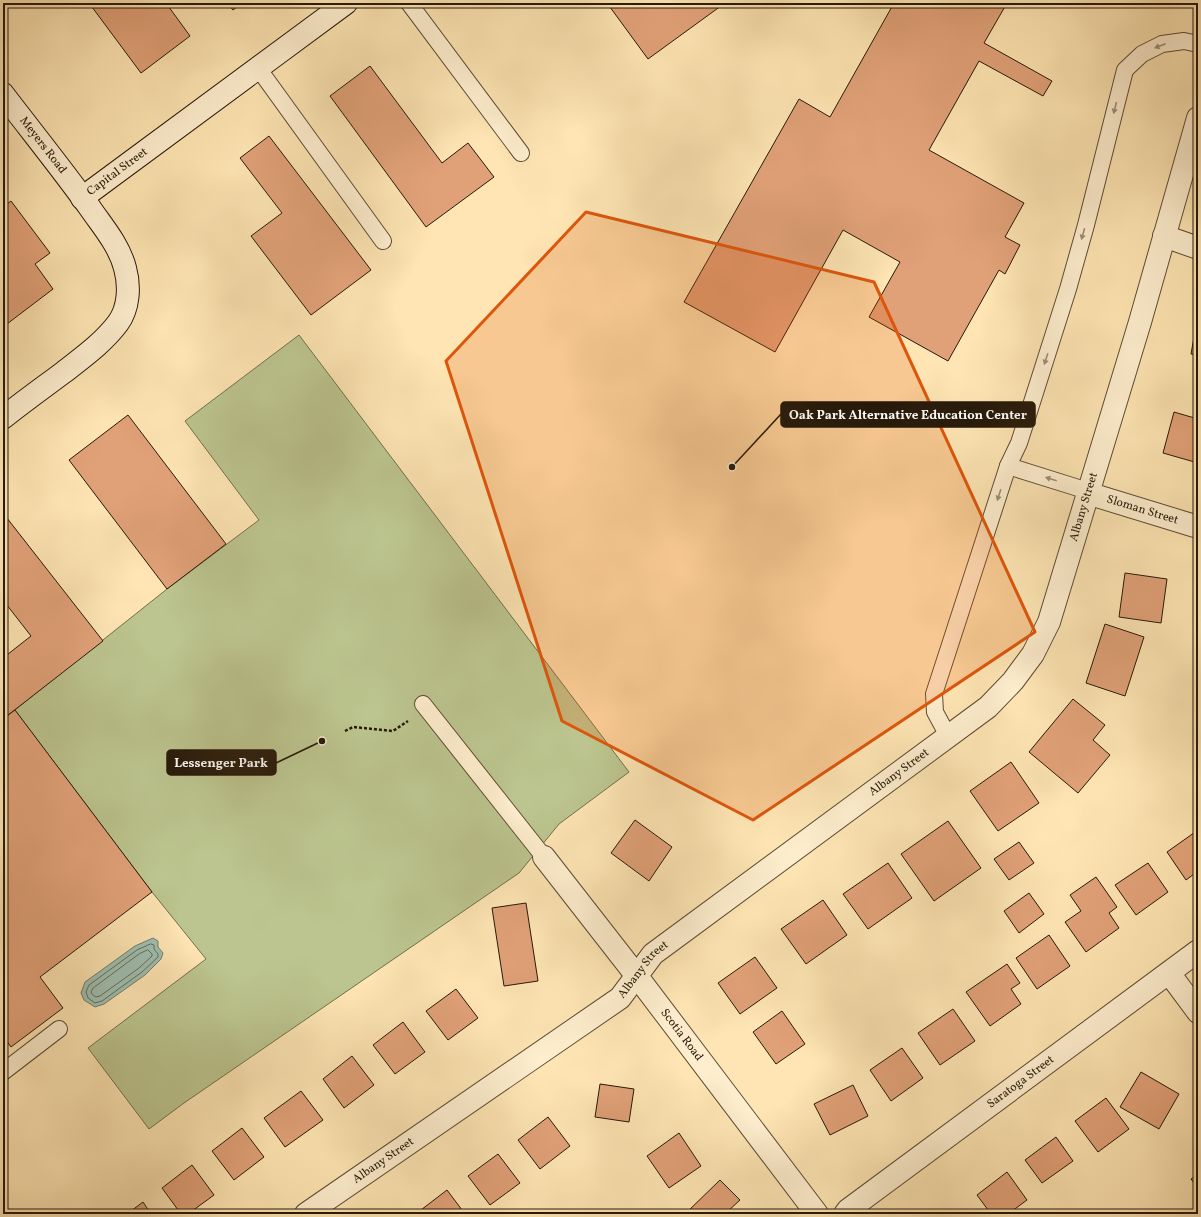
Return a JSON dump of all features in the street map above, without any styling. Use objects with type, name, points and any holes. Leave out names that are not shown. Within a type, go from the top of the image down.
[{"type":"street","name":"Capital Street","points":[[3,418],[92,351],[106,338],[119,322],[126,306],[127,286],[125,268],[118,250],[112,239],[82,198],[346,3]]},
{"type":"street","name":"Meyers Road","points":[[3,94],[82,198]]},
{"type":"street","name":"Albany Street","points":[[306,1214],[620,998],[653,954],[988,706],[1013,681],[1033,654],[1049,622],[1140,322],[1198,118]]},
{"type":"street","points":[[1164,236],[1198,248]]},
{"type":"street","name":"Sloman Street","points":[[1088,492],[1198,527]]},
{"type":"street","name":"Scotia Road","points":[[544,857],[636,975],[817,1214]]},
{"type":"street","name":"Saratoga Street","points":[[845,1214],[848,1210],[1198,951]]},
{"type":"street","points":[[1169,973],[1198,1012]]},
{"type":"lane","points":[[409,3],[521,153]]},
{"type":"lane","points":[[948,736],[935,712],[934,694],[1008,466],[1019,443],[1068,289],[1086,225],[1124,70],[1142,54],[1162,44],[1184,41],[1198,44]]},
{"type":"lane","points":[[258,68],[383,241]]},
{"type":"lane","points":[[1008,466],[1088,492]]},
{"type":"lane","points":[[424,706],[544,857]]},
{"type":"lane","points":[[3,1072],[59,1029]]},
{"type":"path","points":[[346,731],[353,727],[394,731],[424,706]]},
{"type":"highlighted area","points":[[586,212],[874,282],[1035,632],[753,820],[562,721],[446,361]]},
{"type":"green space","points":[[299,335],[629,772],[559,824],[519,873],[184,1103],[149,1129],[88,1048],[206,959],[152,892],[15,710],[167,589],[259,520],[185,421]]},
{"type":"water","points":[[153,938],[158,941],[158,947],[163,953],[161,959],[145,975],[104,1004],[95,1007],[84,1000],[81,993],[85,982],[135,946]]},
{"type":"building","points":[[89,3],[166,3],[190,36],[141,73]]},
{"type":"building","points":[[227,3],[242,3],[233,10]]},
{"type":"building","points":[[607,3],[725,3],[648,59]]},
{"type":"building","points":[[894,3],[1007,3],[984,43],[1052,81],[1043,96],[979,61],[929,150],[1024,203],[1005,237],[1020,245],[1005,274],[999,270],[948,361],[869,317],[900,262],[843,230],[775,352],[684,302],[799,99],[830,117]]},
{"type":"building","points":[[370,66],[442,163],[468,143],[494,177],[426,227],[330,96]]},
{"type":"building","points":[[269,136],[371,270],[311,315],[251,236],[282,213],[240,158]]},
{"type":"building","points":[[11,201],[50,253],[35,264],[53,289],[3,327],[3,207]]},
{"type":"building","points":[[1198,315],[1198,355],[1191,354]]},
{"type":"building","points":[[1174,412],[1198,419],[1198,463],[1163,453]]},
{"type":"building","points":[[128,415],[226,544],[167,589],[69,460]]},
{"type":"building","points":[[3,513],[103,641],[3,719],[3,658],[31,636],[3,600]]},
{"type":"building","points":[[1125,573],[1167,579],[1161,623],[1119,617]]},
{"type":"building","points":[[1105,624],[1144,637],[1125,696],[1086,683]]},
{"type":"building","points":[[1073,699],[1105,725],[1093,740],[1110,755],[1078,793],[1029,752]]},
{"type":"building","points":[[15,710],[152,892],[40,977],[63,1008],[11,1047],[3,1036],[3,719]]},
{"type":"building","points":[[1011,762],[1039,803],[998,831],[970,791]]},
{"type":"building","points":[[635,820],[672,847],[649,881],[611,853]]},
{"type":"building","points":[[948,821],[981,868],[934,901],[901,854]]},
{"type":"building","points":[[1198,830],[1198,871],[1186,880],[1167,852]]},
{"type":"building","points":[[1019,842],[1034,863],[1009,880],[994,859]]},
{"type":"building","points":[[888,863],[912,898],[868,929],[843,894]]},
{"type":"building","points":[[1148,863],[1168,892],[1136,915],[1115,885]]},
{"type":"building","points":[[1096,877],[1117,907],[1109,913],[1119,928],[1086,952],[1065,922],[1081,911],[1070,895]]},
{"type":"building","points":[[1029,893],[1044,914],[1019,933],[1004,911]]},
{"type":"building","points":[[823,900],[847,935],[806,964],[781,929]]},
{"type":"building","points":[[526,903],[538,981],[504,986],[492,908]]},
{"type":"building","points":[[1049,935],[1070,966],[1037,989],[1016,958]]},
{"type":"building","points":[[755,957],[777,988],[740,1014],[718,983]]},
{"type":"building","points":[[1007,964],[1020,983],[1011,989],[1021,1004],[990,1026],[966,992]]},
{"type":"building","points":[[456,989],[478,1018],[448,1040],[426,1011]]},
{"type":"building","points":[[953,1009],[975,1041],[940,1065],[918,1033]]},
{"type":"building","points":[[782,1011],[805,1044],[776,1064],[753,1032]]},
{"type":"building","points":[[403,1022],[425,1052],[395,1074],[373,1045]]},
{"type":"building","points":[[902,1048],[923,1078],[891,1101],[870,1070]]},
{"type":"building","points":[[352,1056],[374,1085],[344,1108],[323,1079]]},
{"type":"building","points":[[1141,1072],[1179,1094],[1159,1129],[1120,1107]]},
{"type":"building","points":[[600,1084],[634,1089],[629,1122],[595,1117]]},
{"type":"building","points":[[853,1085],[868,1116],[830,1135],[814,1104]]},
{"type":"building","points":[[301,1091],[323,1120],[285,1147],[264,1118]]},
{"type":"building","points":[[1106,1098],[1129,1129],[1098,1152],[1075,1121]]},
{"type":"building","points":[[548,1117],[570,1146],[540,1169],[518,1140]]},
{"type":"building","points":[[242,1128],[264,1157],[234,1180],[212,1151]]},
{"type":"building","points":[[679,1133],[701,1166],[669,1188],[647,1156]]},
{"type":"building","points":[[1056,1137],[1073,1161],[1042,1183],[1025,1160]]},
{"type":"building","points":[[498,1154],[520,1183],[490,1205],[468,1176]]},
{"type":"building","points":[[192,1165],[214,1195],[188,1214],[181,1214],[162,1188]]},
{"type":"building","points":[[1007,1172],[1027,1200],[1008,1214],[991,1214],[977,1195]]},
{"type":"building","points":[[1198,1174],[1198,1189],[1191,1179]]},
{"type":"building","points":[[720,1180],[740,1200],[727,1212],[729,1214],[685,1214]]},
{"type":"building","points":[[447,1190],[465,1214],[417,1213]]},
{"type":"building","points":[[143,1202],[151,1214],[127,1214]]},
{"type":"place","name":"Oak Park Alternative Education Center","points":[[732,467]]},
{"type":"place","name":"Lessenger Park","points":[[322,741]]}]
